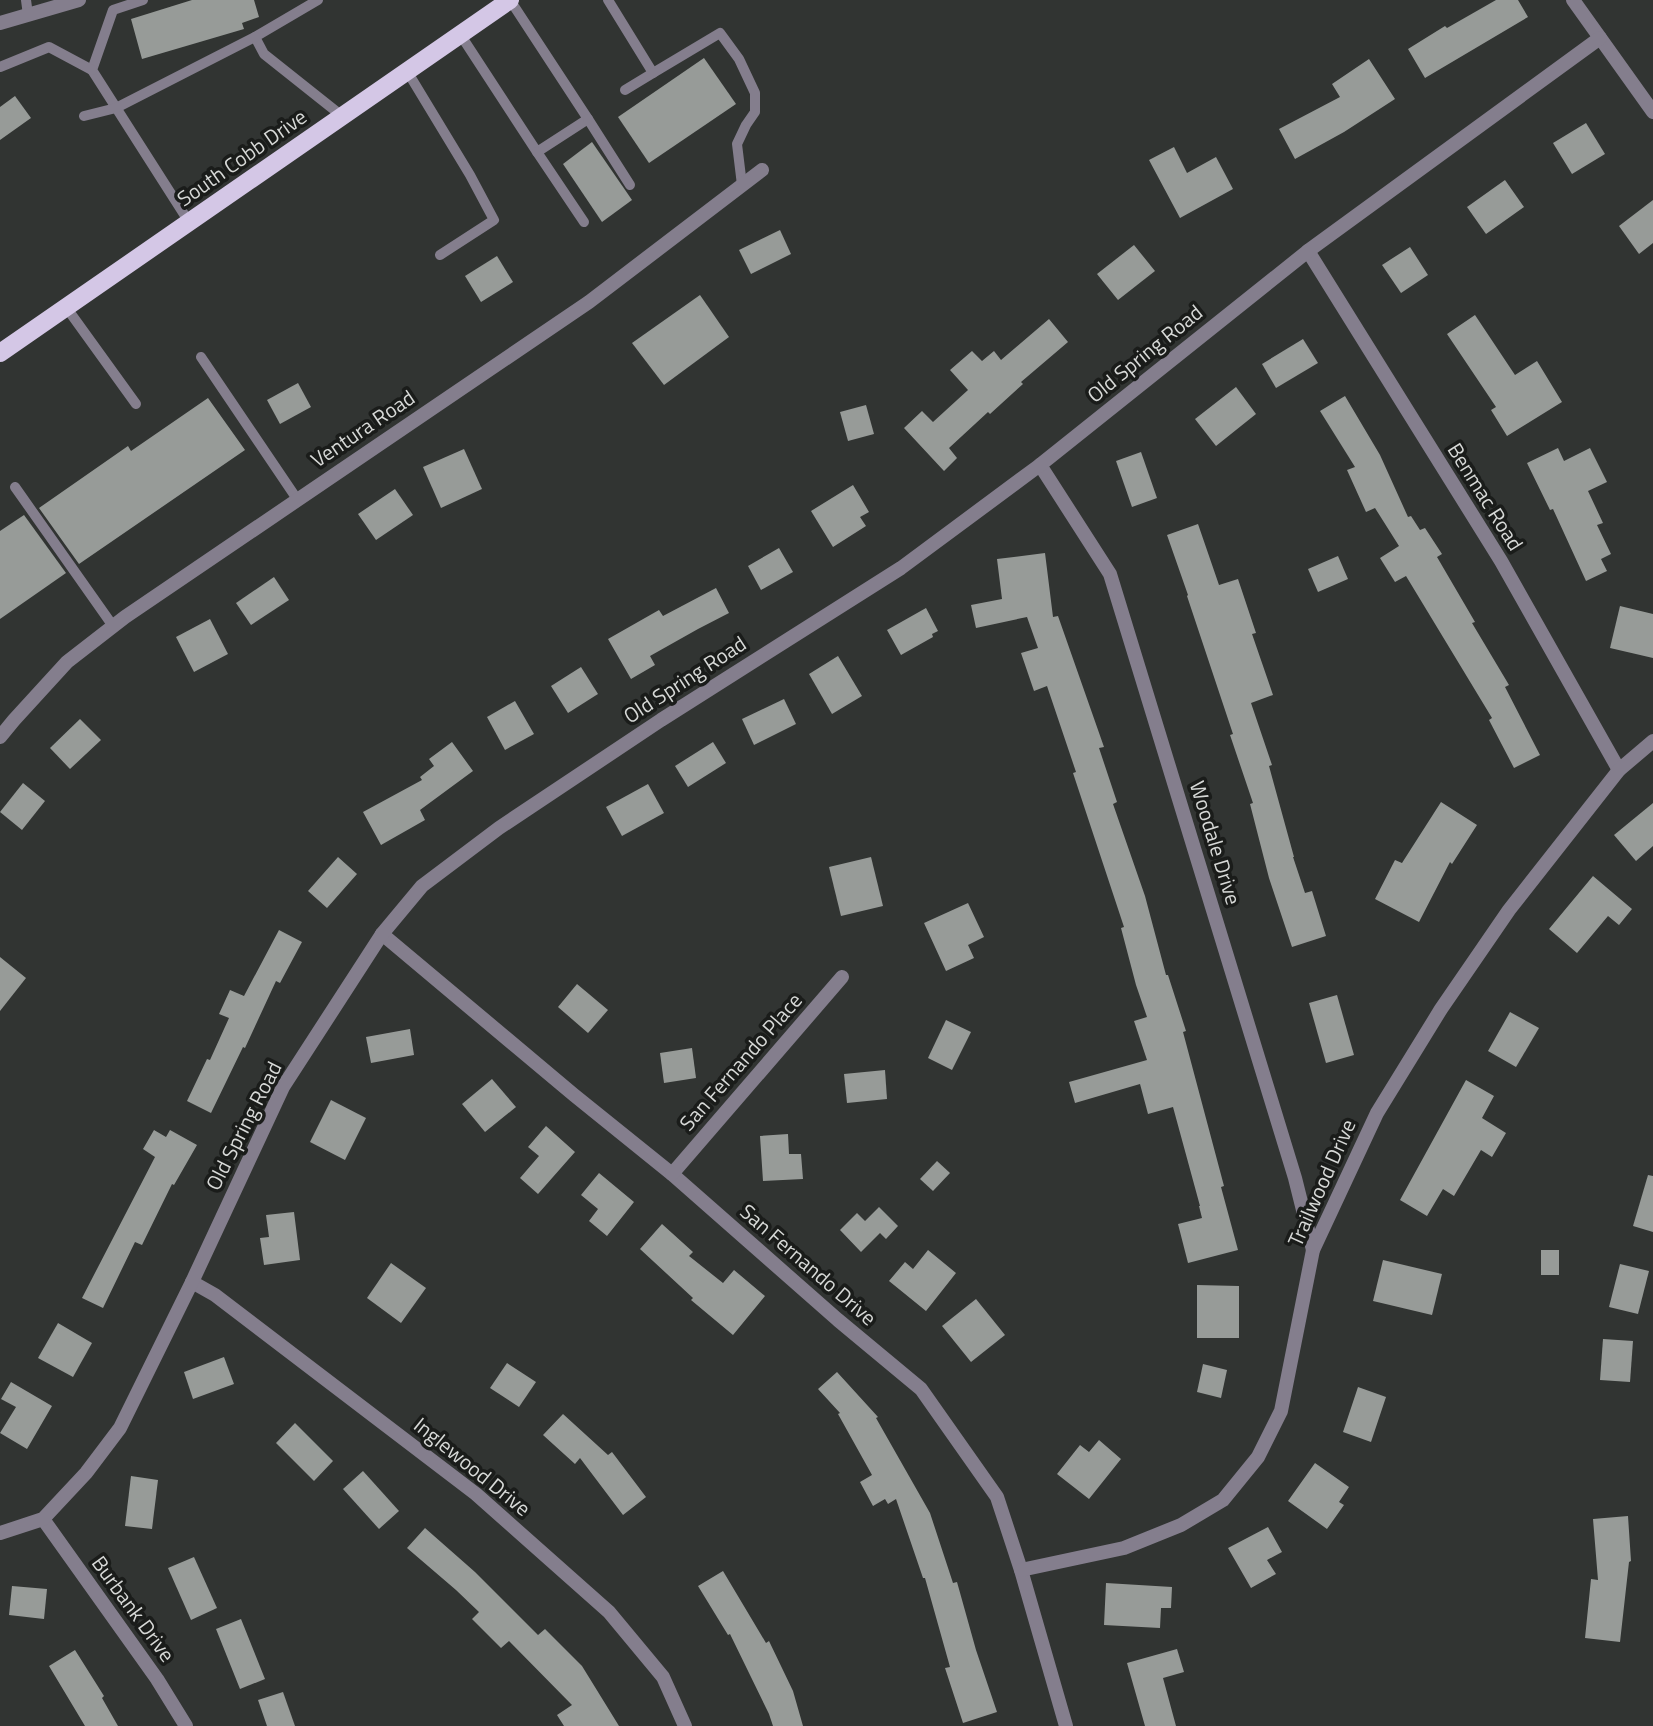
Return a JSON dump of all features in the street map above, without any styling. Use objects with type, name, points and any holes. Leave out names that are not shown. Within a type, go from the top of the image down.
[{"type":"main road","name":"South Cobb Drive","points":[[0,353],[510,0]]},
{"type":"street","points":[[0,23],[27,7],[79,0]]},
{"type":"street","points":[[1573,0],[1653,112]]},
{"type":"street","name":"Old Spring Road","points":[[0,1534],[43,1519],[86,1474],[120,1428],[283,1087],[382,934],[422,886],[499,828],[683,705],[901,568],[1040,465],[1308,251],[1600,38]]},
{"type":"street","name":"Ventura Road","points":[[0,737],[66,662],[113,626],[589,302],[762,170]]},
{"type":"street","name":"Benmac Road","points":[[1308,251],[1501,561],[1619,770]]},
{"type":"street","name":"Woodale Drive","points":[[1040,465],[1110,574],[1295,1178],[1312,1250]]},
{"type":"street","name":"Trailwood Drive","points":[[1021,1570],[1124,1548],[1181,1525],[1223,1500],[1258,1457],[1281,1411],[1312,1250],[1377,1112],[1441,1009],[1509,910],[1619,770],[1653,741]]},
{"type":"street","name":"San Fernando Drive","points":[[382,934],[672,1174],[921,1389],[997,1497],[1066,1726]]},
{"type":"street","name":"San Fernando Place","points":[[672,1174],[842,977]]},
{"type":"street","name":"Inglewood Drive","points":[[192,1282],[215,1295],[476,1494],[609,1612],[663,1677],[685,1726]]},
{"type":"street","name":"Burbank Drive","points":[[43,1519],[157,1679],[186,1726]]},
{"type":"lane","points":[[92,70],[113,10],[143,0]]},
{"type":"lane","points":[[84,116],[116,108],[255,37],[318,0]]},
{"type":"lane","points":[[510,0],[630,185]]},
{"type":"lane","points":[[608,0],[653,73]]},
{"type":"lane","points":[[625,90],[720,33],[739,59],[755,93],[755,112],[737,144],[742,185]]},
{"type":"lane","points":[[460,34],[584,222]]},
{"type":"lane","points":[[255,37],[264,54],[342,116]]},
{"type":"lane","points":[[0,67],[49,47],[92,70],[189,222]]},
{"type":"lane","points":[[407,71],[494,220],[440,255]]},
{"type":"lane","points":[[537,152],[588,119]]},
{"type":"lane","points":[[66,307],[135,404]]},
{"type":"lane","points":[[201,357],[298,499]]},
{"type":"lane","points":[[15,487],[113,626]]},
{"type":"building","points":[[192,0],[254,0],[259,17],[242,23],[244,29],[142,59],[131,19]]},
{"type":"building","points":[[1496,0],[1518,0],[1528,17],[1425,78],[1408,49]]},
{"type":"building","points":[[704,58],[736,104],[649,163],[618,117]]},
{"type":"building","points":[[1369,59],[1395,99],[1295,159],[1279,129],[1340,97],[1332,84]]},
{"type":"building","points":[[15,96],[31,118],[0,140],[0,107]]},
{"type":"building","points":[[1586,123],[1605,154],[1572,174],[1553,143]]},
{"type":"building","points":[[592,142],[632,200],[602,222],[563,164]]},
{"type":"building","points":[[1174,147],[1187,173],[1216,157],[1233,189],[1180,218],[1149,160]]},
{"type":"building","points":[[1505,180],[1524,207],[1486,234],[1467,207]]},
{"type":"building","points":[[1653,200],[1653,243],[1639,254],[1619,226]]},
{"type":"building","points":[[780,230],[791,254],[751,274],[739,250]]},
{"type":"building","points":[[1134,245],[1155,271],[1118,300],[1097,274]]},
{"type":"building","points":[[1410,247],[1428,275],[1401,293],[1382,265]]},
{"type":"building","points":[[497,256],[513,282],[481,302],[465,276]]},
{"type":"building","points":[[700,295],[729,337],[664,385],[632,343]]},
{"type":"building","points":[[1475,315],[1515,375],[1537,361],[1562,402],[1507,436],[1491,410],[1496,407],[1447,334]]},
{"type":"building","points":[[1049,319],[1068,342],[949,448],[957,458],[944,471],[904,428],[922,411],[933,422],[968,390],[950,370],[972,351],[982,361],[994,351],[1001,360]]},
{"type":"building","points":[[1303,339],[1318,363],[1276,388],[1262,364]]},
{"type":"building","points":[[298,383],[311,407],[280,424],[267,400]]},
{"type":"building","points":[[1236,387],[1256,414],[1216,446],[1195,419]]},
{"type":"building","points":[[1345,396],[1380,455],[1408,517],[1411,516],[1420,530],[1425,528],[1442,554],[1437,557],[1509,685],[1505,687],[1540,755],[1514,768],[1489,720],[1492,718],[1406,576],[1395,582],[1380,558],[1399,546],[1375,508],[1366,512],[1347,470],[1355,467],[1320,411]]},
{"type":"building","points":[[208,398],[245,450],[79,564],[39,508],[128,446],[131,451]]},
{"type":"building","points":[[866,405],[874,434],[848,441],[840,412]]},
{"type":"building","points":[[1558,448],[1564,461],[1590,448],[1607,482],[1588,491],[1603,523],[1597,525],[1611,554],[1601,559],[1607,571],[1586,581],[1553,509],[1550,510],[1527,463]]},
{"type":"building","points":[[464,449],[482,489],[441,508],[423,467]]},
{"type":"building","points":[[1141,452],[1157,498],[1132,507],[1116,461]]},
{"type":"building","points":[[853,485],[869,512],[860,517],[866,526],[833,547],[811,511]]},
{"type":"building","points":[[395,489],[413,515],[376,540],[358,514]]},
{"type":"building","points":[[24,515],[66,573],[0,619],[0,531]]},
{"type":"building","points":[[1198,524],[1219,585],[1238,579],[1256,633],[1252,634],[1273,695],[1251,703],[1272,765],[1269,766],[1293,857],[1305,893],[1312,891],[1326,936],[1292,947],[1269,878],[1250,804],[1253,803],[1230,735],[1233,734],[1167,535]]},
{"type":"building","points":[[779,548],[793,572],[761,590],[748,566]]},
{"type":"building","points":[[1045,553],[1053,617],[1058,616],[1104,747],[1099,748],[1117,802],[1113,804],[1145,896],[1166,975],[1186,1031],[1183,1032],[1238,1250],[1188,1263],[1178,1224],[1202,1218],[1173,1107],[1148,1114],[1140,1084],[1075,1103],[1069,1082],[1147,1060],[1134,1021],[1147,1017],[1121,928],[1124,927],[1047,686],[1034,691],[1021,653],[1038,648],[1027,617],[976,628],[971,605],[1002,599],[997,559]]},
{"type":"building","points":[[1338,556],[1348,579],[1318,592],[1308,569]]},
{"type":"building","points":[[274,577],[289,600],[251,625],[236,603]]},
{"type":"building","points":[[716,588],[729,613],[650,656],[655,665],[631,679],[608,639],[659,610],[663,616]]},
{"type":"building","points":[[1620,606],[1653,614],[1653,658],[1610,648]]},
{"type":"building","points":[[926,608],[938,631],[932,634],[933,637],[901,655],[887,630]]},
{"type":"building","points":[[210,619],[228,654],[194,672],[176,637]]},
{"type":"building","points":[[838,656],[862,696],[832,714],[809,674]]},
{"type":"building","points":[[581,667],[598,694],[568,713],[551,686]]},
{"type":"building","points":[[784,699],[796,724],[754,745],[742,719]]},
{"type":"building","points":[[515,701],[534,734],[505,750],[487,717]]},
{"type":"building","points":[[80,719],[101,740],[70,769],[50,748]]},
{"type":"building","points":[[452,742],[473,771],[420,810],[425,820],[381,845],[363,812],[422,780],[420,777],[434,766],[429,759]]},
{"type":"building","points":[[713,742],[726,763],[688,787],[675,766]]},
{"type":"building","points":[[23,783],[45,801],[22,830],[0,812]]},
{"type":"building","points":[[648,784],[664,813],[622,836],[606,807]]},
{"type":"building","points":[[1441,802],[1477,825],[1452,864],[1450,862],[1419,922],[1375,899],[1395,860],[1402,863]]},
{"type":"building","points":[[1653,803],[1653,846],[1636,861],[1614,835]]},
{"type":"building","points":[[338,857],[357,874],[327,908],[308,891]]},
{"type":"building","points":[[871,857],[883,906],[841,916],[829,867]]},
{"type":"building","points":[[1593,876],[1632,909],[1619,925],[1608,916],[1577,953],[1549,929]]},
{"type":"building","points":[[968,903],[984,937],[968,945],[974,958],[946,971],[924,923]]},
{"type":"building","points":[[279,930],[302,942],[280,983],[276,981],[211,1113],[187,1101],[229,1018],[219,1014],[230,990],[244,996]]},
{"type":"building","points":[[0,957],[26,978],[0,1011]]},
{"type":"building","points":[[577,984],[608,1010],[588,1033],[558,1007]]},
{"type":"building","points":[[1337,995],[1354,1055],[1326,1063],[1309,1003]]},
{"type":"building","points":[[1510,1012],[1539,1028],[1516,1067],[1488,1051]]},
{"type":"building","points":[[946,1020],[971,1032],[952,1070],[928,1058]]},
{"type":"building","points":[[410,1029],[414,1055],[371,1063],[366,1037]]},
{"type":"building","points":[[692,1048],[696,1078],[664,1083],[660,1053]]},
{"type":"building","points":[[885,1070],[887,1099],[847,1103],[844,1074]]},
{"type":"building","points":[[492,1079],[516,1107],[485,1132],[462,1104]]},
{"type":"building","points":[[1466,1080],[1494,1096],[1482,1118],[1506,1133],[1492,1157],[1481,1150],[1454,1196],[1443,1189],[1427,1216],[1400,1200]]},
{"type":"building","points":[[331,1100],[366,1118],[345,1160],[310,1142]]},
{"type":"building","points":[[546,1126],[575,1152],[538,1194],[520,1178],[539,1156],[528,1147]]},
{"type":"building","points":[[154,1130],[166,1137],[170,1130],[197,1145],[174,1185],[172,1184],[142,1245],[135,1242],[103,1308],[82,1298],[155,1157],[143,1149]]},
{"type":"building","points":[[788,1134],[789,1154],[801,1154],[803,1179],[763,1181],[760,1136]]},
{"type":"building","points":[[937,1161],[950,1173],[933,1191],[920,1179]]},
{"type":"building","points":[[599,1173],[634,1202],[607,1236],[589,1221],[598,1209],[581,1195]]},
{"type":"building","points":[[1648,1175],[1653,1176],[1653,1232],[1633,1226]]},
{"type":"building","points":[[879,1207],[898,1226],[886,1239],[880,1233],[861,1252],[840,1230],[857,1213],[865,1221]]},
{"type":"building","points":[[294,1212],[300,1260],[264,1265],[260,1238],[269,1237],[266,1215]]},
{"type":"building","points":[[662,1224],[693,1252],[689,1256],[723,1283],[734,1270],[765,1296],[733,1335],[691,1300],[693,1298],[640,1249]]},
{"type":"building","points":[[928,1250],[956,1273],[926,1311],[889,1281],[905,1262],[913,1269]]},
{"type":"building","points":[[1541,1250],[1559,1250],[1559,1275],[1541,1275]]},
{"type":"building","points":[[1383,1260],[1442,1274],[1432,1315],[1373,1301]]},
{"type":"building","points":[[391,1263],[426,1288],[401,1323],[367,1298]]},
{"type":"building","points":[[1620,1264],[1649,1271],[1638,1314],[1609,1307]]},
{"type":"building","points":[[1197,1285],[1239,1286],[1239,1338],[1197,1338]]},
{"type":"building","points":[[976,1299],[1005,1335],[971,1362],[942,1326]]},
{"type":"building","points":[[58,1323],[92,1343],[73,1377],[38,1358]]},
{"type":"building","points":[[1603,1339],[1633,1341],[1630,1382],[1600,1380]]},
{"type":"building","points":[[224,1357],[234,1384],[193,1399],[184,1372]]},
{"type":"building","points":[[507,1363],[536,1382],[519,1407],[490,1388]]},
{"type":"building","points":[[1203,1364],[1227,1370],[1221,1398],[1197,1392]]},
{"type":"building","points":[[837,1372],[878,1417],[876,1418],[930,1513],[953,1583],[957,1582],[997,1712],[963,1723],[945,1668],[950,1667],[925,1578],[896,1499],[888,1504],[885,1499],[873,1506],[860,1482],[872,1475],[838,1414],[840,1413],[818,1389]]},
{"type":"building","points":[[11,1382],[52,1406],[27,1449],[0,1433],[16,1407],[1,1399]]},
{"type":"building","points":[[1358,1387],[1386,1397],[1371,1442],[1343,1432]]},
{"type":"building","points":[[563,1414],[608,1455],[612,1452],[646,1497],[623,1515],[580,1458],[575,1464],[543,1435]]},
{"type":"building","points":[[295,1423],[333,1461],[314,1481],[276,1443]]},
{"type":"building","points":[[1099,1440],[1121,1459],[1089,1499],[1057,1474],[1080,1445],[1089,1452]]},
{"type":"building","points":[[1315,1463],[1349,1487],[1339,1502],[1344,1505],[1327,1529],[1288,1501]]},
{"type":"building","points":[[363,1471],[399,1511],[379,1529],[343,1489]]},
{"type":"building","points":[[131,1476],[158,1480],[152,1529],[125,1526]]},
{"type":"building","points":[[1628,1516],[1631,1561],[1620,1642],[1585,1638],[1591,1579],[1598,1580],[1593,1519]]},
{"type":"building","points":[[1268,1527],[1282,1552],[1267,1560],[1276,1574],[1251,1588],[1228,1548]]},
{"type":"building","points":[[425,1528],[475,1572],[538,1635],[545,1629],[582,1666],[619,1726],[564,1726],[557,1715],[572,1705],[509,1641],[501,1648],[472,1619],[479,1612],[407,1548]]},
{"type":"building","points":[[194,1557],[217,1608],[191,1620],[168,1568]]},
{"type":"building","points":[[723,1571],[766,1643],[769,1641],[793,1691],[803,1726],[773,1726],[730,1634],[728,1635],[698,1586]]},
{"type":"building","points":[[1106,1583],[1172,1587],[1171,1608],[1161,1608],[1160,1628],[1104,1625]]},
{"type":"building","points":[[12,1586],[47,1589],[44,1619],[9,1615]]},
{"type":"building","points":[[241,1619],[265,1679],[240,1689],[216,1629]]},
{"type":"building","points":[[1177,1649],[1184,1672],[1163,1678],[1176,1726],[1145,1726],[1127,1663]]},
{"type":"building","points":[[75,1650],[104,1696],[102,1698],[118,1726],[85,1726],[49,1666]]},
{"type":"building","points":[[283,1692],[295,1726],[267,1726],[258,1700]]}]
